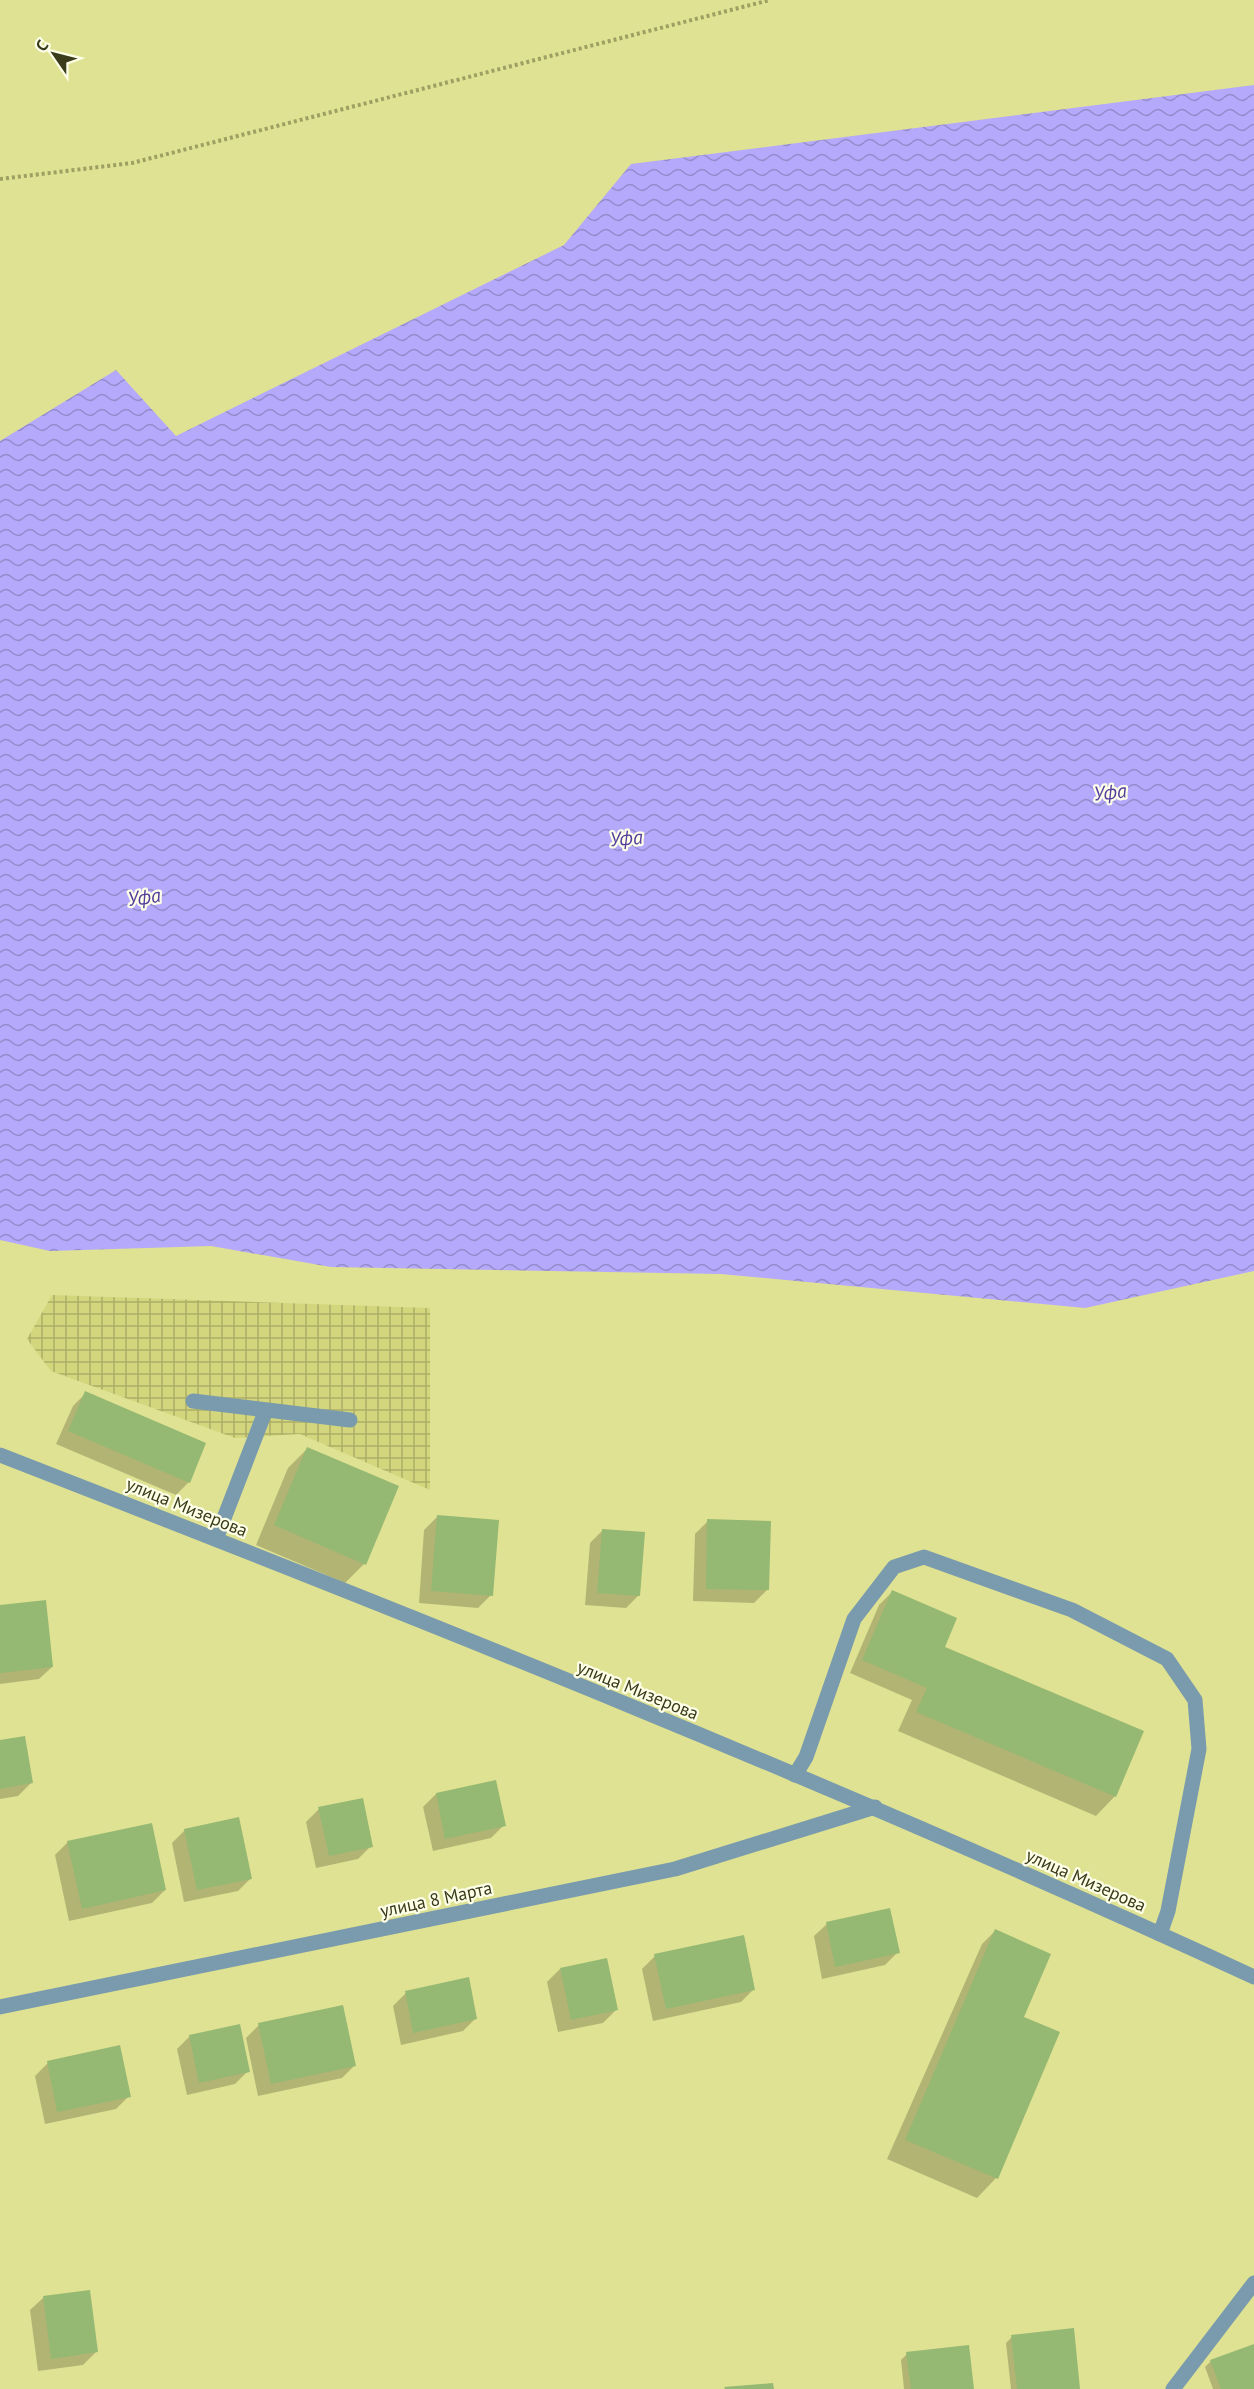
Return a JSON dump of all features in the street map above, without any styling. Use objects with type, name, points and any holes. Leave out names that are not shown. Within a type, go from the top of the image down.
[{"type":"street","points":[[193,1401],[266,1412],[350,1420]]},
{"type":"street","points":[[216,1539],[266,1412]]},
{"type":"street","name":"улица Мизерова","points":[[0,1455],[216,1539],[875,1807],[1253,1974]]},
{"type":"street","points":[[795,1775],[806,1757],[854,1619],[894,1567],[924,1557],[1072,1610],[1167,1659],[1195,1700],[1199,1749],[1167,1911],[1160,1934]]},
{"type":"street","name":"улица 8 Марта","points":[[0,2007],[675,1869],[875,1807]]},
{"type":"street","points":[[1173,2389],[1254,2283]]},
{"type":"path","points":[[0,179],[132,163],[770,0]]},
{"type":"shaded area","points":[[52,1295],[430,1308],[430,1490],[300,1434],[235,1438],[51,1371],[27,1339]]},
{"type":"water","name":"Уфа","points":[[1254,85],[1254,1271],[1085,1308],[721,1274],[331,1267],[211,1246],[50,1251],[0,1240],[0,441],[116,370],[176,436],[564,245],[631,164]]},
{"type":"building","points":[[85,1391],[206,1443],[190,1483],[68,1431]]},
{"type":"building","points":[[307,1447],[399,1486],[366,1565],[274,1525]]},
{"type":"building","points":[[437,1515],[499,1520],[493,1596],[431,1591]]},
{"type":"building","points":[[707,1519],[771,1521],[769,1590],[706,1589]]},
{"type":"building","points":[[602,1529],[645,1532],[640,1596],[597,1593]]},
{"type":"building","points":[[892,1590],[957,1618],[945,1647],[1144,1731],[1116,1797],[916,1712],[927,1688],[862,1660]]},
{"type":"building","points":[[46,1600],[53,1667],[0,1673],[0,1605]]},
{"type":"building","points":[[25,1736],[33,1783],[0,1789],[0,1740]]},
{"type":"building","points":[[496,1780],[506,1826],[445,1839],[436,1793]]},
{"type":"building","points":[[363,1798],[373,1847],[329,1856],[318,1807]]},
{"type":"building","points":[[239,1817],[252,1879],[197,1890],[184,1829]]},
{"type":"building","points":[[152,1823],[166,1890],[82,1909],[67,1841]]},
{"type":"building","points":[[890,1908],[900,1953],[835,1967],[826,1922]]},
{"type":"building","points":[[995,1929],[1051,1954],[1024,2017],[1060,2032],[998,2179],[905,2140]]},
{"type":"building","points":[[744,1935],[755,1990],[666,2009],[654,1954]]},
{"type":"building","points":[[607,1958],[618,2010],[571,2020],[560,1968]]},
{"type":"building","points":[[469,1977],[477,2019],[413,2033],[405,1991]]},
{"type":"building","points":[[343,2005],[356,2066],[271,2084],[258,2023]]},
{"type":"building","points":[[240,2024],[250,2072],[199,2083],[189,2035]]},
{"type":"building","points":[[120,2045],[131,2097],[57,2112],[47,2061]]},
{"type":"building","points":[[90,2290],[98,2352],[51,2359],[43,2296]]},
{"type":"building","points":[[1074,2328],[1080,2389],[1017,2389],[1011,2335]]},
{"type":"building","points":[[1254,2344],[1254,2389],[1221,2389],[1210,2360]]},
{"type":"building","points":[[969,2345],[974,2389],[911,2389],[906,2352]]},
{"type":"building","points":[[773,2383],[774,2389],[725,2389],[724,2387]]}]
